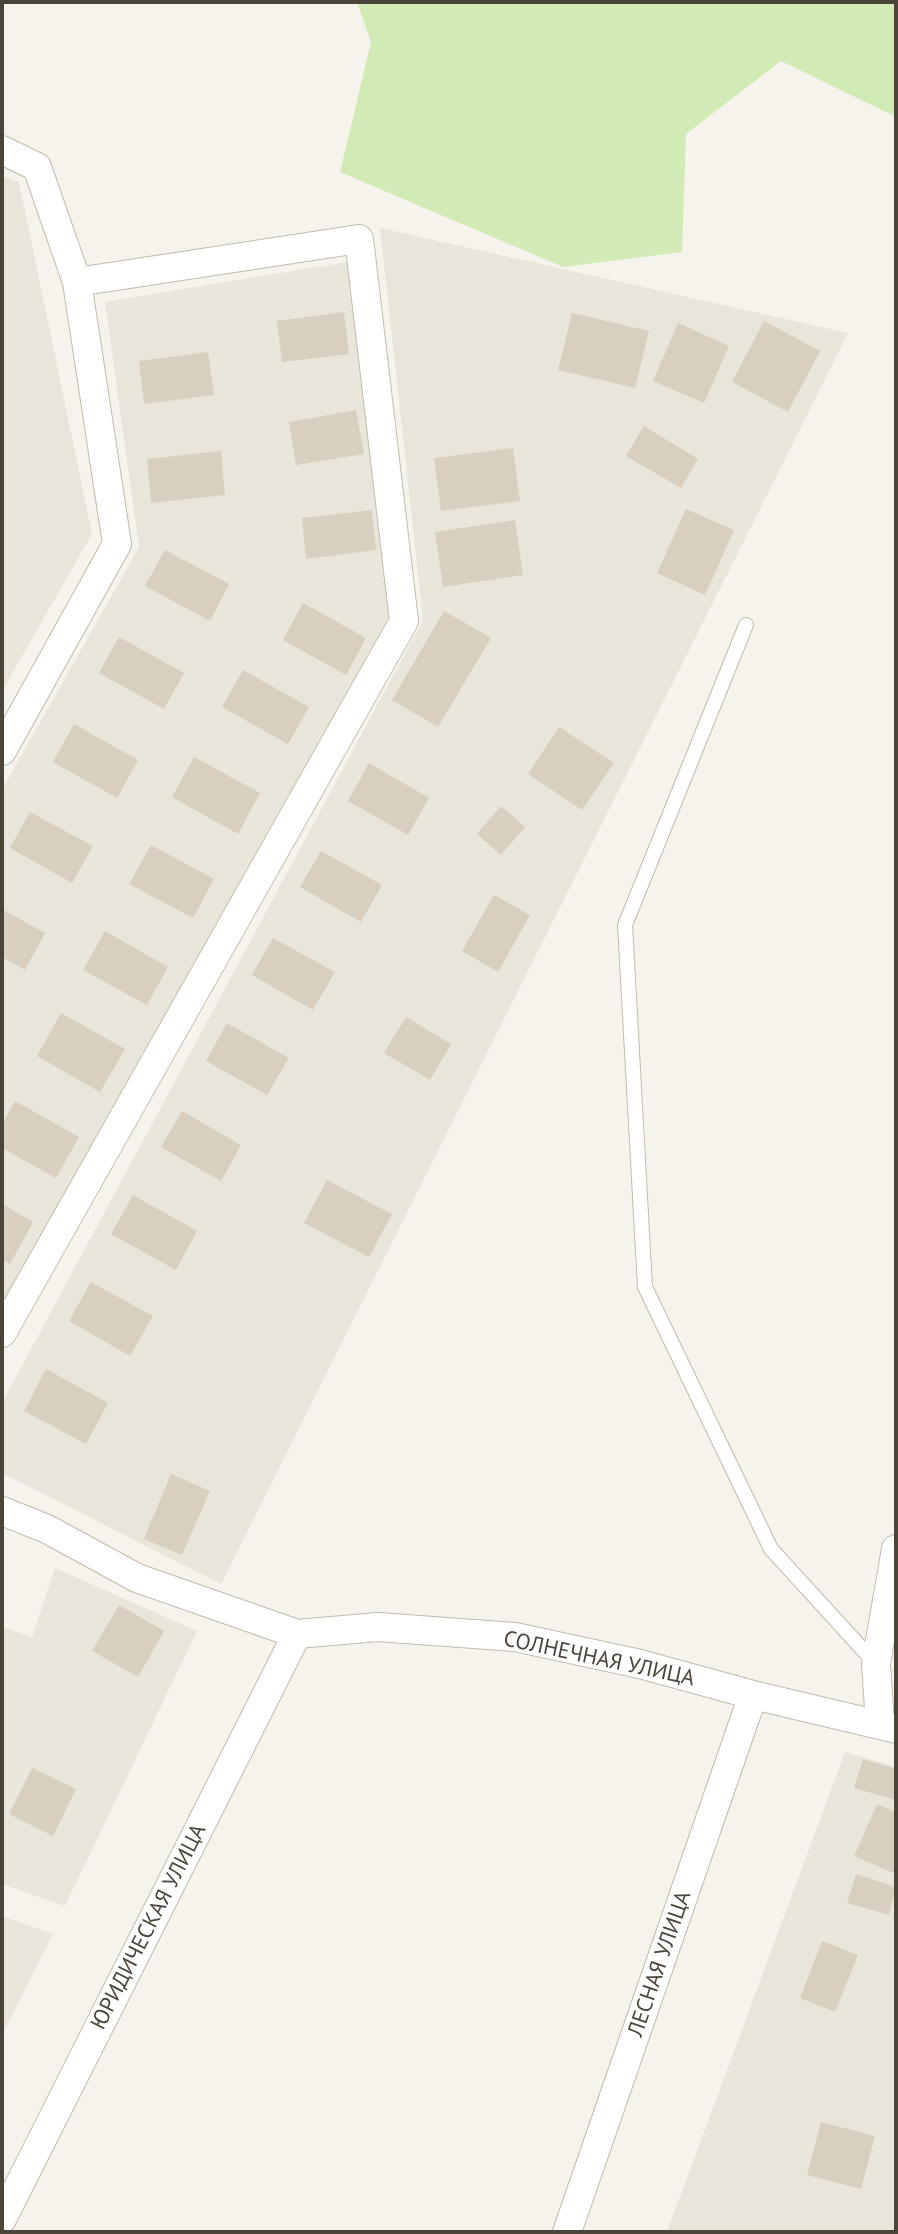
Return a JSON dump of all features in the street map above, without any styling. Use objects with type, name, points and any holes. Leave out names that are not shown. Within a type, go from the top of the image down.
[{"type":"street","points":[[2,150],[37,167],[77,282],[117,544],[2,751]]},
{"type":"street","points":[[2,1333],[404,621],[359,239],[77,282]]},
{"type":"street","points":[[2,1511],[47,1529],[137,1578],[297,1634]]},
{"type":"street","points":[[888,1727],[876,1664],[896,1549]]},
{"type":"street","name":"СОЛНЕЧНАЯ УЛИЦА","points":[[297,1634],[378,1627],[515,1637],[640,1664],[888,1727]]},
{"type":"street","name":"ЮРИДИЧЕСКАЯ УЛИЦА","points":[[3,2217],[297,1634]]},
{"type":"street","name":"ЛЕСНАЯ УЛИЦА","points":[[567,2232],[753,1695]]},
{"type":"lane","points":[[746,625],[625,925],[645,1287],[771,1549],[876,1664]]},
{"type":"shaded area","points":[[2,176],[19,182],[92,534],[2,691]]},
{"type":"shaded area","points":[[380,228],[848,333],[221,1584],[2,1473],[2,1403],[423,620]]},
{"type":"shaded area","points":[[348,262],[392,620],[2,1303],[2,790],[139,547],[105,302]]},
{"type":"shaded area","points":[[55,1568],[197,1631],[65,1906],[2,1884],[2,1627],[32,1637]]},
{"type":"shaded area","points":[[845,1752],[896,1767],[896,2232],[667,2232]]},
{"type":"shaded area","points":[[2,1916],[53,1934],[2,2035]]},
{"type":"green space","points":[[357,2],[896,2],[896,117],[781,61],[686,134],[682,252],[563,267],[340,172],[371,42]]},
{"type":"building","points":[[344,312],[349,354],[282,362],[277,321]]},
{"type":"building","points":[[572,313],[649,331],[635,388],[558,370]]},
{"type":"building","points":[[764,321],[820,351],[788,412],[732,382]]},
{"type":"building","points":[[678,323],[729,346],[704,403],[653,381]]},
{"type":"building","points":[[208,352],[214,395],[144,404],[139,361]]},
{"type":"building","points":[[356,410],[364,454],[296,465],[289,422]]},
{"type":"building","points":[[644,426],[698,459],[681,488],[626,456]]},
{"type":"building","points":[[513,448],[520,501],[441,511],[434,458]]},
{"type":"building","points":[[221,451],[225,495],[151,503],[147,459]]},
{"type":"building","points":[[686,509],[734,530],[705,595],[657,573]]},
{"type":"building","points":[[372,510],[376,550],[306,559],[302,518]]},
{"type":"building","points":[[515,520],[523,575],[443,587],[435,532]]},
{"type":"building","points":[[165,550],[229,584],[210,621],[145,586]]},
{"type":"building","points":[[303,603],[366,638],[346,675],[283,640]]},
{"type":"building","points":[[444,611],[491,638],[438,727],[392,700]]},
{"type":"building","points":[[119,637],[184,673],[164,709],[99,673]]},
{"type":"building","points":[[243,670],[309,707],[288,744],[222,707]]},
{"type":"building","points":[[74,724],[138,760],[117,798],[53,762]]},
{"type":"building","points":[[559,727],[614,763],[582,810],[528,774]]},
{"type":"building","points":[[194,757],[260,793],[238,834],[172,797]]},
{"type":"building","points":[[369,763],[429,798],[408,835],[348,801]]},
{"type":"building","points":[[501,806],[525,827],[501,855],[477,834]]},
{"type":"building","points":[[30,812],[93,846],[72,883],[10,848]]},
{"type":"building","points":[[151,845],[214,879],[193,918],[129,884]]},
{"type":"building","points":[[321,851],[382,885],[361,922],[300,887]]},
{"type":"building","points":[[494,895],[530,915],[498,972],[462,951]]},
{"type":"building","points":[[2,909],[45,933],[25,970],[2,957]]},
{"type":"building","points":[[105,931],[168,967],[147,1005],[83,970]]},
{"type":"building","points":[[273,938],[335,972],[313,1010],[252,975]]},
{"type":"building","points":[[61,1013],[125,1049],[100,1092],[37,1056]]},
{"type":"building","points":[[406,1017],[451,1044],[430,1080],[384,1053]]},
{"type":"building","points":[[227,1023],[289,1058],[267,1095],[206,1061]]},
{"type":"building","points":[[15,1101],[79,1137],[56,1178],[2,1148],[2,1125]]},
{"type":"building","points":[[182,1111],[241,1145],[221,1181],[161,1147]]},
{"type":"building","points":[[327,1180],[392,1214],[369,1257],[304,1223]]},
{"type":"building","points":[[133,1195],[197,1231],[176,1270],[111,1234]]},
{"type":"building","points":[[2,1204],[33,1222],[10,1264],[2,1259]]},
{"type":"building","points":[[91,1282],[153,1316],[130,1356],[69,1321]]},
{"type":"building","points":[[46,1369],[108,1403],[86,1444],[24,1411]]},
{"type":"building","points":[[171,1474],[210,1491],[182,1555],[144,1539]]},
{"type":"building","points":[[119,1605],[164,1631],[138,1677],[92,1651]]},
{"type":"building","points":[[863,1759],[896,1769],[896,1800],[854,1788]]},
{"type":"building","points":[[32,1768],[76,1789],[53,1836],[9,1814]]},
{"type":"building","points":[[877,1804],[896,1812],[896,1874],[854,1856]]},
{"type":"building","points":[[856,1874],[896,1887],[889,1915],[847,1903]]},
{"type":"building","points":[[822,1941],[858,1955],[835,2012],[800,1998]]},
{"type":"building","points":[[821,2122],[875,2136],[861,2189],[807,2175]]}]
